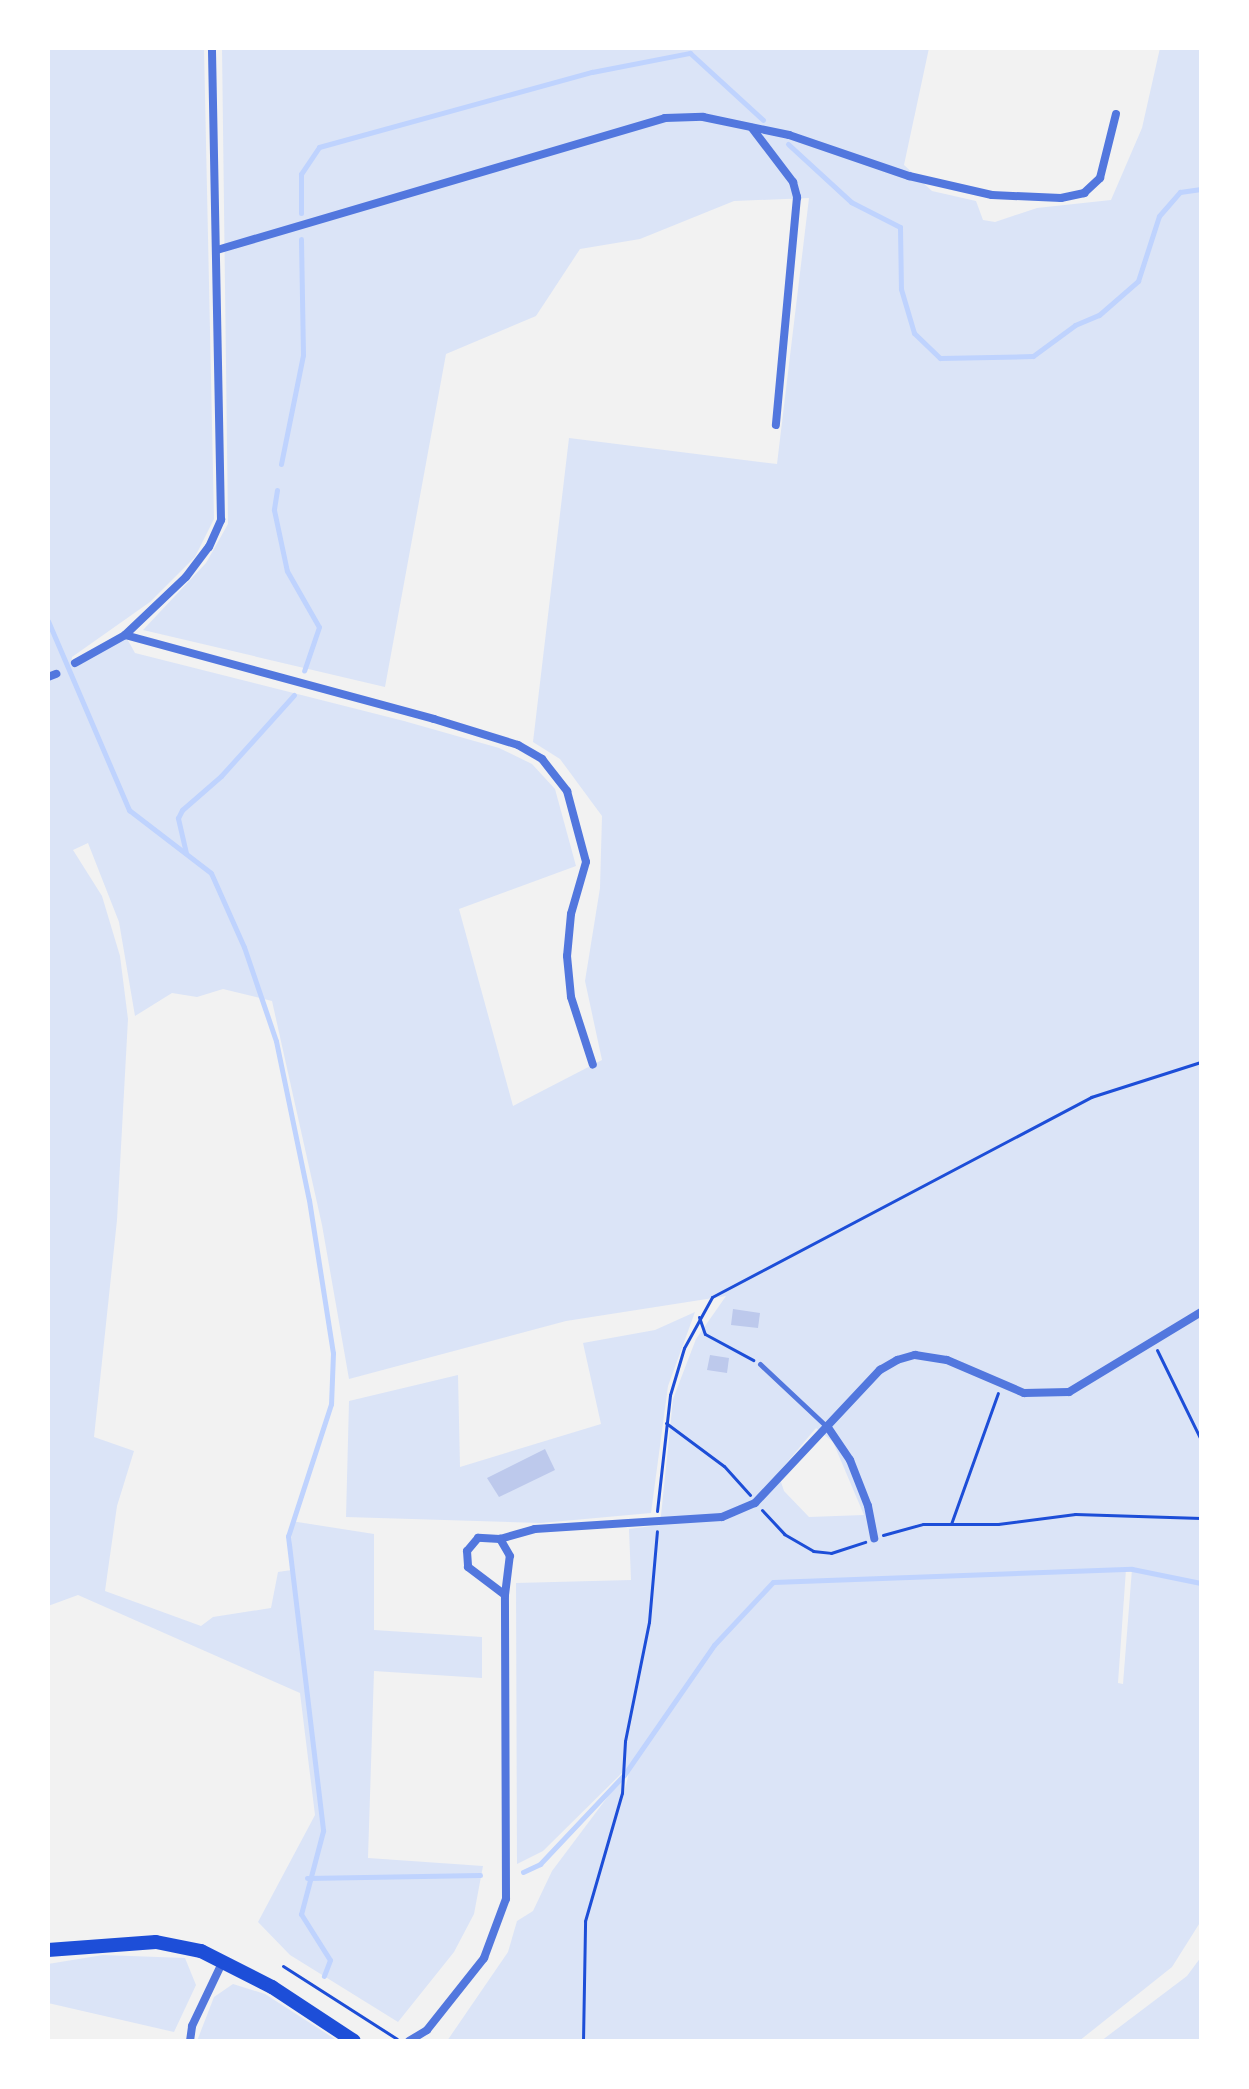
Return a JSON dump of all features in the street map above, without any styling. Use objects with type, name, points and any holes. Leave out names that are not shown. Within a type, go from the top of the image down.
[{"type":"main road","points":[[48,1950],[156,1942],[223,1961],[354,2041]]},
{"type":"street","points":[[75,663],[125,635],[186,577],[209,547],[221,520],[212,48]]},
{"type":"street","points":[[217,250],[665,118],[703,117],[752,128],[992,195],[1061,198],[1084,193],[1100,178],[1116,114]]},
{"type":"street","points":[[752,128],[793,182],[797,197],[776,425]]},
{"type":"street","points":[[125,635],[434,719],[518,745],[542,759],[567,791],[586,862],[571,914],[567,956],[571,997],[593,1065]]},
{"type":"street","points":[[505,1595],[473,1573],[466,1559],[478,1538],[500,1539],[535,1529],[722,1517],[755,1503],[880,1370],[906,1358],[947,1360],[1000,1385],[1040,1396],[1069,1392],[1201,1312]]},
{"type":"street","points":[[827,1426],[850,1460],[868,1506],[874,1538]]},
{"type":"street","points":[[409,2041],[427,2030],[484,1958],[506,1899],[505,1595],[510,1556],[500,1539]]},
{"type":"street","points":[[190,2041],[192,2026],[223,1961]]},
{"type":"street","points":[[425,2041],[427,2030]]},
{"type":"lane","points":[[760,1364],[827,1426]]},
{"type":"path","points":[[583,2041],[585,1921],[622,1793],[625,1741],[649,1622],[666,1423],[684,1348],[699,1317],[712,1297],[947,1170],[1091,1097],[1201,1062]]},
{"type":"path","points":[[699,1317],[705,1334],[760,1364]]},
{"type":"path","points":[[1152,1339],[1201,1440]]},
{"type":"path","points":[[951,1524],[1000,1385]]},
{"type":"path","points":[[666,1423],[724,1466],[784,1534],[813,1551],[851,1549],[903,1527],[1075,1514],[1201,1518]]},
{"type":"path","points":[[283,1966],[400,2041]]},
{"type":"shaded area","points":[[48,48],[204,48],[214,519],[195,557],[150,602],[72,657],[71,664],[125,635],[135,653],[404,721],[499,748],[532,764],[555,789],[576,866],[459,909],[513,1106],[602,1060],[585,981],[600,888],[602,816],[560,759],[533,742],[569,438],[777,464],[809,198],[734,201],[640,239],[580,249],[536,316],[446,354],[385,687],[143,630],[206,563],[228,524],[222,48],[929,48],[904,165],[932,191],[976,201],[983,220],[995,222],[1037,208],[1111,200],[1142,128],[1160,48],[1201,48],[1201,1921],[1172,1967],[1079,2041],[447,2041],[508,1952],[517,1921],[533,1911],[552,1871],[624,1775],[624,1792],[628,1777],[629,1766],[543,1851],[517,1864],[516,1583],[631,1580],[629,1529],[660,1525],[673,1399],[696,1339],[726,1296],[566,1321],[349,1379],[322,1225],[272,1001],[223,989],[197,997],[172,993],[135,1016],[119,922],[88,843],[73,850],[102,896],[120,956],[128,1019],[117,1220],[94,1437],[134,1451],[117,1506],[105,1591],[201,1626],[213,1617],[271,1608],[278,1572],[292,1570],[291,1521],[374,1534],[374,1630],[482,1637],[482,1678],[374,1671],[368,1858],[483,1866],[474,1914],[454,1952],[398,2022],[290,1955],[258,1922],[315,1815],[300,1693],[78,1595],[48,1606]],"holes":[[[816,1428],[833,1442],[864,1515],[809,1517],[784,1491],[778,1473]],[[1126,1569],[1132,1569],[1123,1684],[1118,1683]]]},
{"type":"shaded area","points":[[695,1312],[668,1386],[651,1513],[541,1523],[346,1517],[349,1401],[458,1375],[460,1467],[601,1424],[583,1343],[655,1330]]},
{"type":"shaded area","points":[[103,1955],[185,1958],[196,1985],[174,2032],[48,2003],[48,1964]]},
{"type":"shaded area","points":[[1201,1957],[1201,2041],[1101,2041],[1187,1976]]},
{"type":"shaded area","points":[[233,1984],[265,1994],[338,2041],[197,2041],[214,1997]]},
{"type":"building","points":[[733,1309],[760,1313],[758,1328],[731,1325]]},
{"type":"building","points":[[710,1355],[729,1358],[727,1373],[707,1370]]},
{"type":"building","points":[[545,1449],[555,1470],[499,1497],[487,1478]]},
{"type":"waterway","points":[[301,213],[301,174],[319,147],[592,72],[690,53],[763,120]]},
{"type":"waterway","points":[[788,144],[851,202],[900,227],[901,289],[914,333],[940,358],[1033,356],[1075,325],[1099,315],[1138,281],[1159,216],[1180,192],[1201,189]]},
{"type":"waterway","points":[[281,464],[303,355],[301,239]]},
{"type":"waterway","points":[[277,490],[274,510],[287,571],[319,627],[304,671]]},
{"type":"waterway","points":[[48,621],[129,810],[211,873],[244,947],[276,1041],[309,1200],[333,1353],[331,1404],[288,1536],[323,1831],[301,1914],[330,1960],[324,1976]]},
{"type":"waterway","points":[[186,853],[178,818],[182,810],[221,776],[294,695]]},
{"type":"waterway","points":[[523,1872],[540,1864],[624,1775],[714,1645],[773,1582],[1132,1569],[1201,1583]]},
{"type":"waterway","points":[[307,1878],[480,1875]]}]
